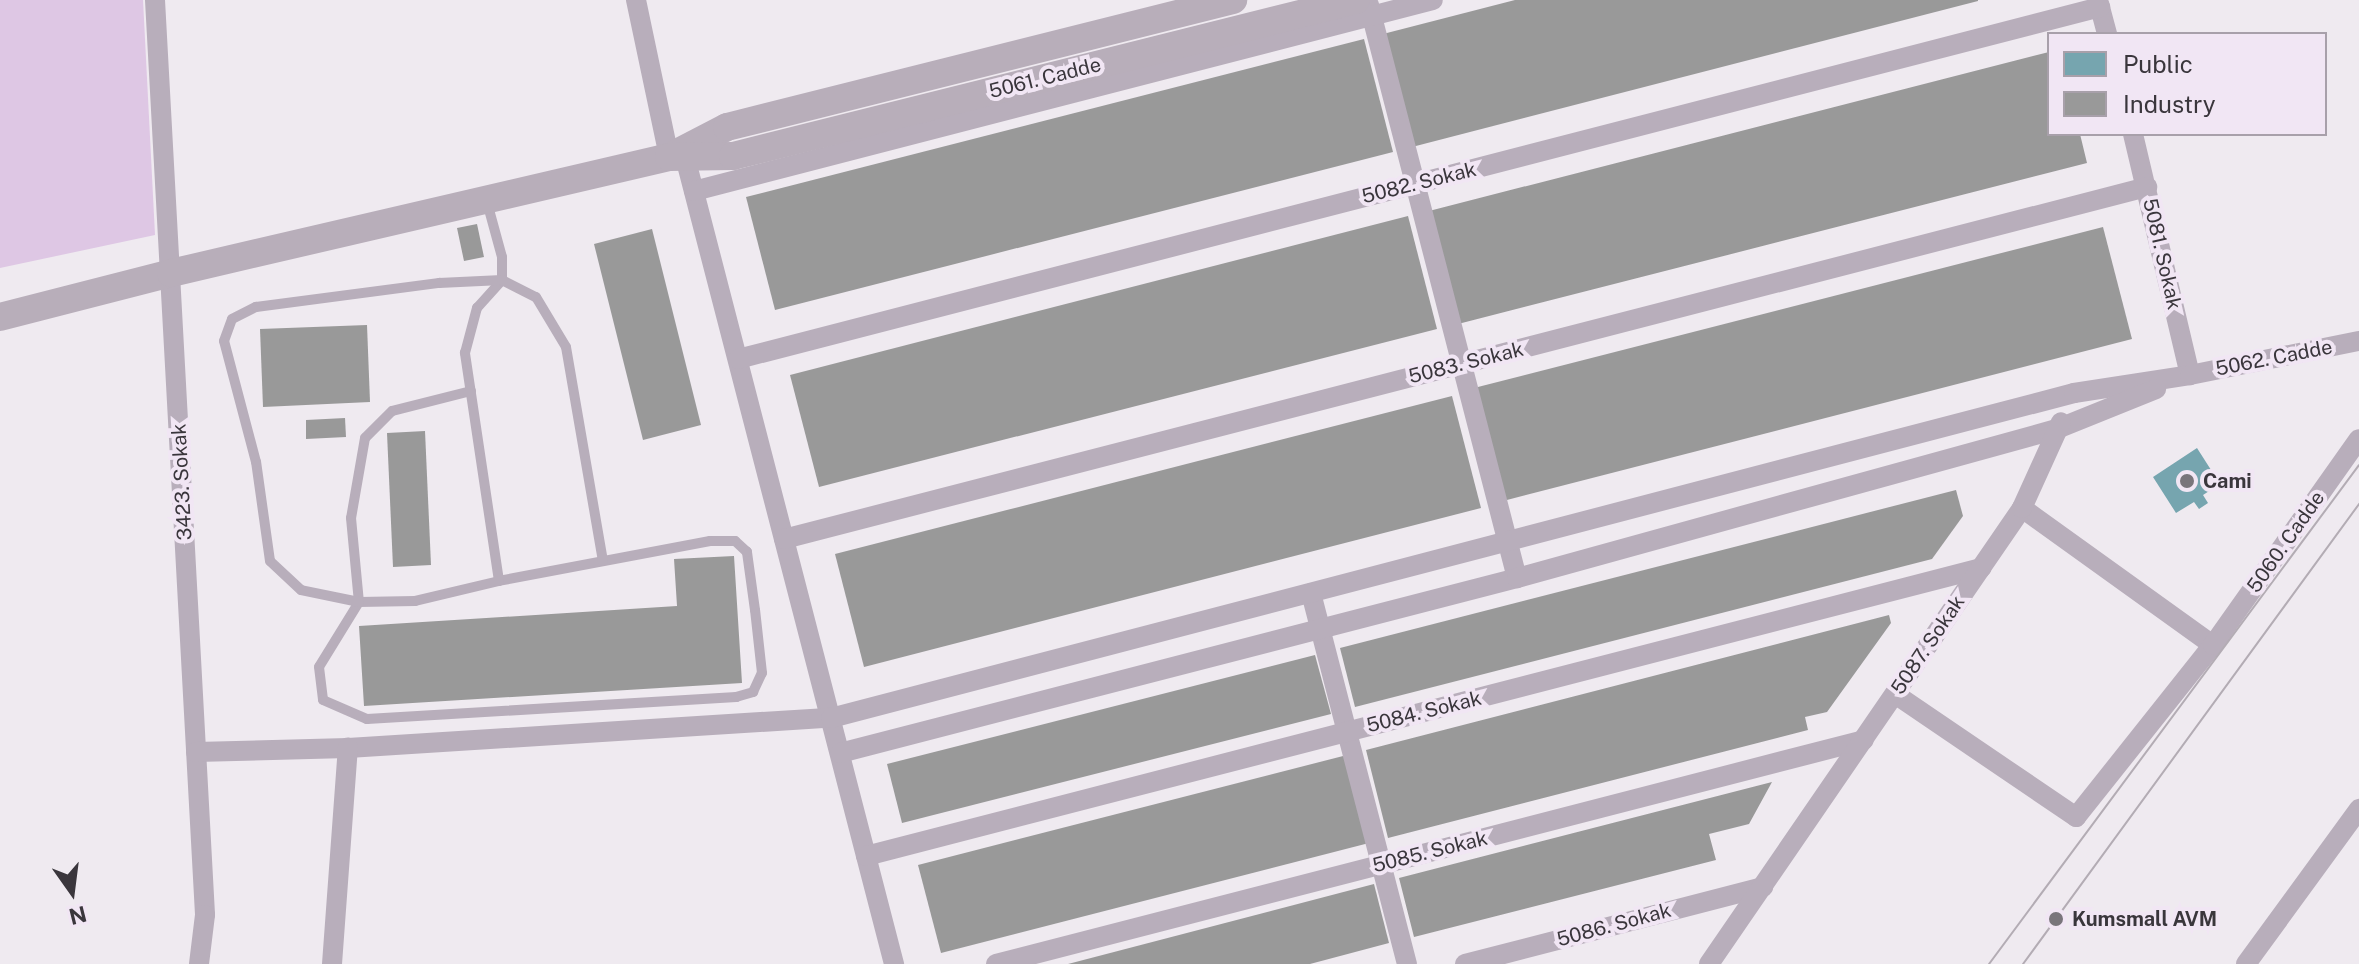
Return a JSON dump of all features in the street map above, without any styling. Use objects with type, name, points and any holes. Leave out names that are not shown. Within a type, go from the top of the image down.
[{"type":"street","name":"3423. Sokak","points":[[155,0],[160,137],[171,273],[205,915],[199,964]]},
{"type":"street","points":[[636,0],[677,157],[694,191],[894,964]]},
{"type":"street","name":"5061. Cadde","points":[[677,157],[727,127],[1233,0]]},
{"type":"street","points":[[694,191],[1365,5],[1433,0]]},
{"type":"street","points":[[2099,4],[2106,32]]},
{"type":"street","name":"5082. Sokak","points":[[738,359],[2099,4]]},
{"type":"street","points":[[1365,5],[1415,184],[1517,578]]},
{"type":"street","name":"5061. Cadde","points":[[677,157],[733,156],[1365,5]]},
{"type":"street","name":"5081. Sokak","points":[[2134,136],[2190,375]]},
{"type":"street","points":[[0,317],[171,273],[677,157]]},
{"type":"street","name":"5083. Sokak","points":[[784,539],[2147,187]]},
{"type":"street","name":"5062. Cadde","points":[[2190,375],[2359,341]]},
{"type":"street","points":[[196,752],[348,748],[831,718],[2074,393],[2190,375]]},
{"type":"street","points":[[840,753],[1517,578],[2057,429],[2190,375]]},
{"type":"street","name":"5087. Sokak","points":[[1709,964],[2022,508],[2074,393]]},
{"type":"street","name":"5060. Cadde","points":[[1895,694],[2076,817],[2213,645],[2359,439]]},
{"type":"street","points":[[2022,508],[2213,645]]},
{"type":"street","name":"5084. Sokak","points":[[866,856],[1981,568]]},
{"type":"street","points":[[1311,593],[1407,964]]},
{"type":"street","name":"5085. Sokak","points":[[996,964],[1864,740]]},
{"type":"street","points":[[332,964],[348,748]]},
{"type":"street","points":[[2246,964],[2359,809]]},
{"type":"street","name":"5086. Sokak","points":[[1465,964],[1518,957],[1763,887]]},
{"type":"lane","points":[[486,200],[502,257],[502,280],[477,308],[465,353],[499,581]]},
{"type":"lane","points":[[471,391],[392,411],[365,438],[351,518],[359,602],[319,667],[323,700],[367,719],[736,697],[753,692],[762,673],[747,552],[735,541],[710,541],[499,581],[415,601],[359,602],[301,590],[270,561],[256,462],[224,341],[232,319],[256,307],[364,291],[502,280],[536,297],[566,347],[603,561]]},
{"type":"shaded area","points":[[0,0],[143,0],[155,235],[0,268]]},
{"type":"building: Public","name":"Cami","points":[[2197,448],[2220,484],[2203,495],[2208,503],[2199,509],[2194,502],[2176,513],[2153,477]]},
{"type":"building: Industry","points":[[1515,0],[1978,1],[1412,147],[1383,34]]},
{"type":"building: Industry","points":[[1364,39],[1393,152],[775,310],[746,197]]},
{"type":"building: Industry","points":[[2047,53],[2047,136],[2080,136],[2087,163],[1458,324],[1429,211]]},
{"type":"building: Industry","points":[[1408,216],[1437,329],[819,487],[790,375]]},
{"type":"building: Industry","points":[[477,224],[484,257],[464,261],[457,228]]},
{"type":"building: Industry","points":[[2103,227],[2132,339],[1503,501],[1474,388]]},
{"type":"building: Industry","points":[[652,229],[701,425],[643,440],[594,244]]},
{"type":"building: Industry","points":[[367,325],[370,402],[263,407],[260,329]]},
{"type":"building: Industry","points":[[1452,396],[1481,508],[864,667],[835,554]]},
{"type":"building: Industry","points":[[345,418],[346,437],[306,439],[306,420]]},
{"type":"building: Industry","points":[[425,431],[431,565],[393,567],[387,433]]},
{"type":"building: Industry","points":[[1956,490],[1963,516],[1932,559],[1355,707],[1340,648]]},
{"type":"building: Industry","points":[[734,556],[742,683],[364,706],[359,626],[677,606],[674,559]]},
{"type":"building: Industry","points":[[1889,615],[1891,623],[1827,712],[1805,717],[1808,730],[1388,838],[1366,750]]},
{"type":"building: Industry","points":[[1315,655],[1331,714],[902,823],[887,764]]},
{"type":"building: Industry","points":[[1347,755],[1369,843],[941,953],[918,865]]},
{"type":"building: Industry","points":[[1772,782],[1749,824],[1709,834],[1716,860],[1414,937],[1399,878]]},
{"type":"building: Industry","points":[[1374,884],[1389,943],[1310,964],[1068,964]]},
{"type":"tram line","points":[[1989,964],[2359,465]]},
{"type":"tram line","points":[[2023,964],[2359,504]]},
{"type":"place","name":"Cami","points":[[2187,481]]},
{"type":"place","name":"Kumsmall AVM","points":[[2056,919]]}]
